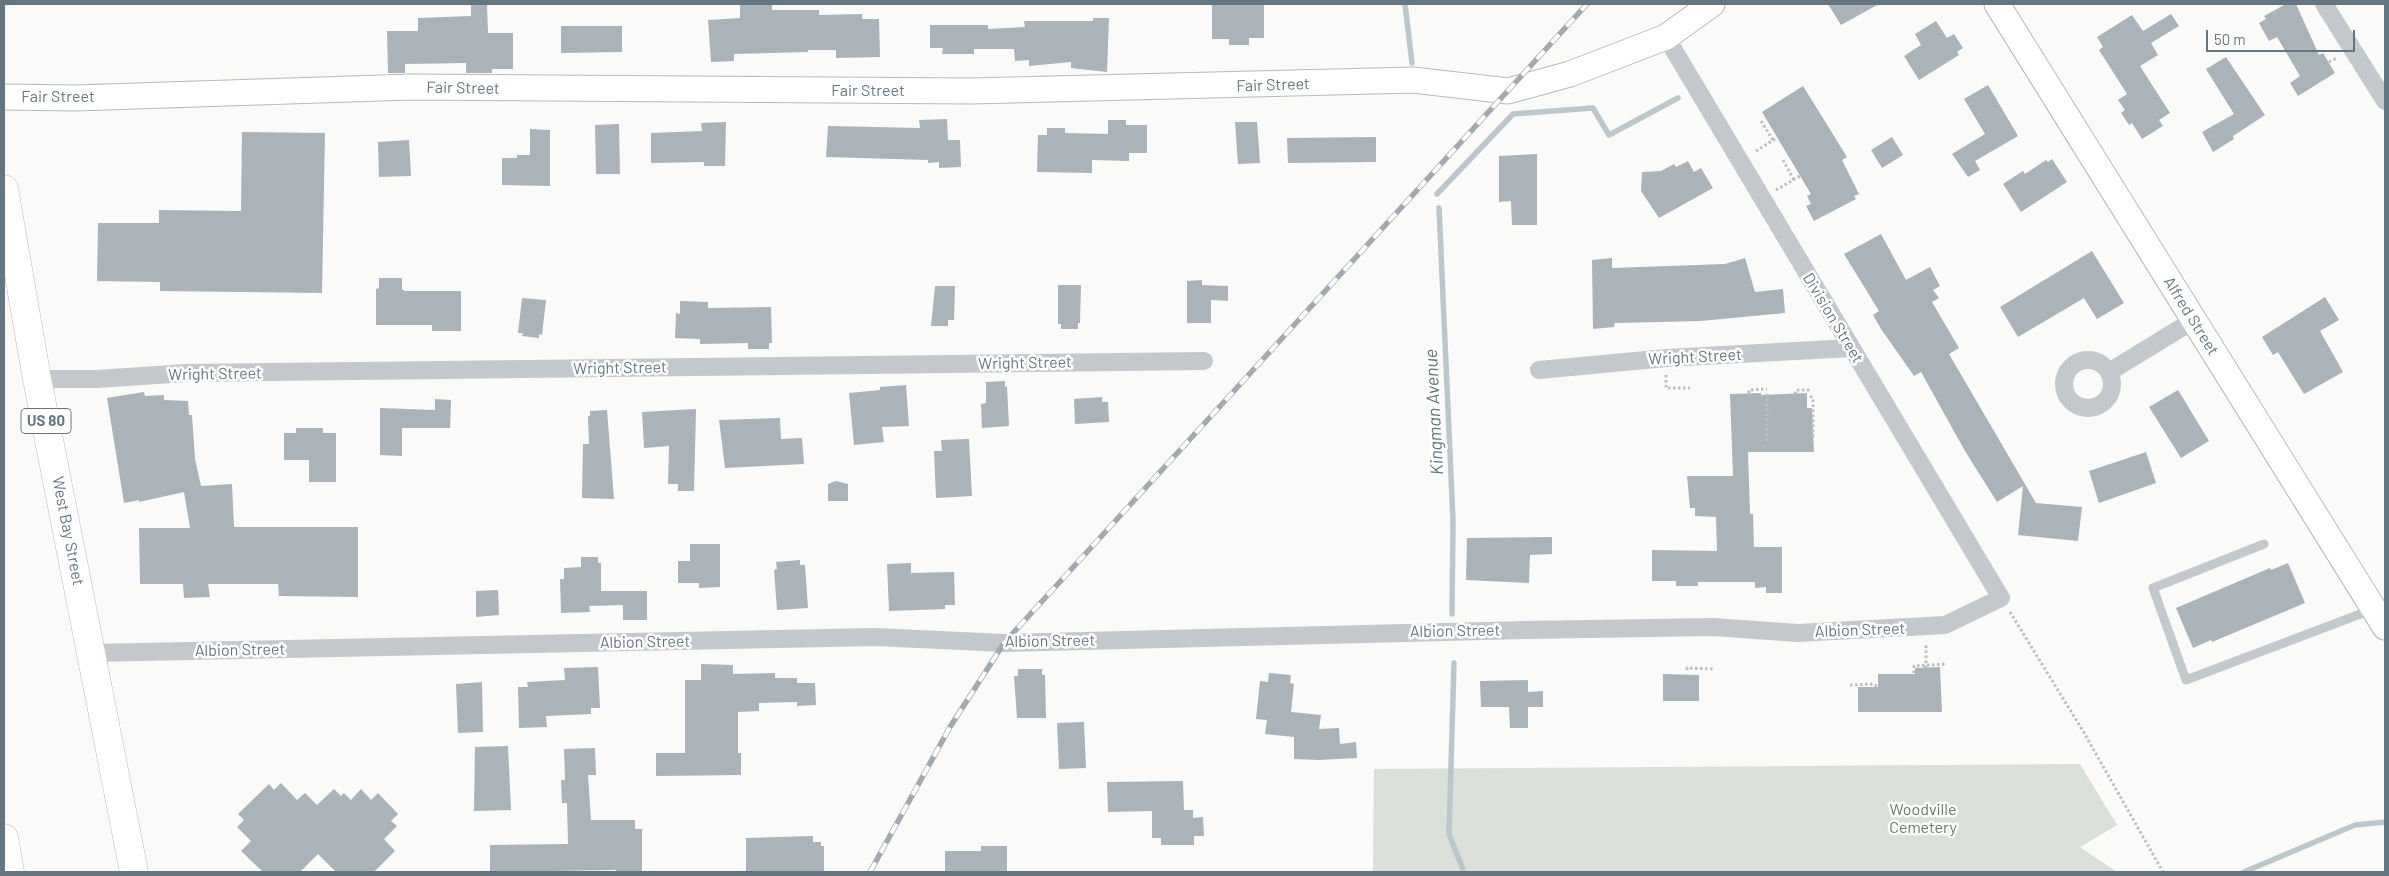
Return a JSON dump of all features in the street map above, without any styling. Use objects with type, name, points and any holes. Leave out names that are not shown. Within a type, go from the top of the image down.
[{"type":"main road","name":"West Bay Street","points":[[4,189],[37,379],[134,872]]},
{"type":"main road","points":[[4,838],[10,872]]},
{"type":"street","name":"Fair Street","points":[[4,97],[75,98],[411,87],[971,91],[1414,80],[1508,91],[1570,74],[1666,37],[1712,4]]},
{"type":"street","name":"Alfred Street","points":[[1997,4],[2379,618]]},
{"type":"street","points":[[2324,4],[2385,101]]},
{"type":"street","name":"Division Street","points":[[1666,37],[2001,598]]},
{"type":"street","points":[[2110,372],[2194,320]]},
{"type":"street","name":"Wright Street","points":[[1539,370],[1667,358],[1852,348]]},
{"type":"street","name":"Wright Street","points":[[37,379],[97,379],[186,373],[1204,361]]},
{"type":"street","name":"Albion Street","points":[[92,652],[875,637],[1004,643],[1422,631],[1713,627],[1798,633],[1924,628],[1945,625],[2001,598]]},
{"type":"lane","points":[[2264,544],[2153,588],[2186,680],[2379,618]]},
{"type":"path","points":[[1762,122],[1774,140]]},
{"type":"path","points":[[1740,161],[1778,137]]},
{"type":"path","points":[[1783,160],[1794,180]]},
{"type":"path","points":[[1762,198],[1800,176]]},
{"type":"path","points":[[1667,358],[1666,388],[1690,388]]},
{"type":"path","points":[[1749,393],[1749,390],[1767,392],[1767,442]]},
{"type":"path","points":[[1795,394],[1796,390],[1810,390]]},
{"type":"path","points":[[1810,396],[1813,398],[1813,437]]},
{"type":"path","points":[[2001,598],[2083,731],[2163,872]]},
{"type":"path","points":[[1924,628],[1926,666]]},
{"type":"path","points":[[1914,673],[1914,666],[1946,664]]},
{"type":"path","points":[[1686,670],[1687,668],[1714,669]]},
{"type":"path","points":[[1850,685],[1873,684],[1878,687]]},
{"type":"green space","name":"Woodville Cemetery","points":[[2080,764],[2117,825],[2080,847],[2117,872],[1373,872],[1374,769]]},
{"type":"building","points":[[471,4],[487,4],[488,33],[513,33],[513,69],[492,69],[492,73],[466,73],[466,63],[405,64],[405,73],[388,73],[387,31],[418,31],[418,18],[471,16]]},
{"type":"building","points":[[740,4],[772,4],[772,10],[819,10],[819,15],[862,14],[862,19],[879,19],[880,57],[836,58],[836,50],[808,50],[808,52],[734,54],[734,61],[711,62],[708,20],[740,18]]},
{"type":"building","points":[[1212,4],[1264,4],[1264,38],[1249,38],[1249,45],[1229,45],[1229,39],[1212,39]]},
{"type":"building","points":[[1828,4],[1879,4],[1841,25]]},
{"type":"building","points":[[2286,4],[2296,4],[2319,55],[2323,53],[2335,73],[2298,96],[2290,83],[2300,76],[2277,37],[2269,41],[2259,23],[2266,19],[2264,16]]},
{"type":"building","points":[[2171,14],[2179,26],[2151,43],[2158,55],[2140,66],[2170,113],[2159,120],[2163,126],[2142,139],[2132,123],[2129,125],[2121,113],[2125,110],[2118,100],[2127,94],[2099,50],[2103,47],[2097,37],[2132,15],[2143,31]]},
{"type":"building","points":[[1093,18],[1109,18],[1107,72],[1071,68],[1071,62],[1029,66],[1029,60],[1015,61],[1014,49],[974,49],[974,54],[942,54],[943,48],[930,48],[930,25],[988,25],[988,29],[1025,27],[1024,21],[1093,21]]},
{"type":"building","points":[[1936,21],[1947,38],[1954,34],[1963,48],[1957,52],[1959,55],[1919,80],[1904,56],[1921,45],[1915,34]]},
{"type":"building","points":[[561,26],[622,26],[622,52],[561,53]]},
{"type":"building","points":[[2226,57],[2265,115],[2233,136],[2234,139],[2213,152],[2202,132],[2234,114],[2206,69]]},
{"type":"building","points":[[1988,85],[2018,136],[1975,161],[1980,170],[1968,177],[1952,154],[1985,134],[1964,99]]},
{"type":"building","points":[[1803,86],[1847,157],[1842,160],[1859,194],[1854,196],[1856,199],[1814,221],[1806,206],[1811,204],[1807,196],[1811,194],[1762,112]]},
{"type":"building","points":[[947,119],[948,140],[960,140],[961,167],[939,168],[939,162],[928,163],[928,160],[826,157],[828,126],[920,128],[919,120]]},
{"type":"building","points":[[1108,120],[1126,120],[1126,125],[1147,125],[1147,153],[1129,153],[1129,161],[1092,160],[1092,173],[1037,172],[1038,135],[1047,135],[1047,128],[1065,128],[1065,133],[1108,134]]},
{"type":"building","points":[[726,122],[725,166],[704,166],[704,162],[651,163],[651,133],[702,131],[701,123]]},
{"type":"building","points":[[1235,122],[1257,122],[1260,163],[1238,164]]},
{"type":"building","points":[[619,124],[620,174],[596,174],[595,125]]},
{"type":"building","points":[[530,129],[550,130],[550,186],[502,185],[502,158],[517,158],[517,155],[530,155]]},
{"type":"building","points":[[242,132],[325,133],[322,293],[160,291],[160,282],[97,281],[98,223],[159,223],[159,210],[241,211]]},
{"type":"building","points":[[1376,137],[1376,162],[1288,163],[1287,138]]},
{"type":"building","points":[[1892,137],[1903,155],[1882,168],[1871,150]]},
{"type":"building","points":[[409,140],[411,176],[379,177],[378,142]]},
{"type":"building","points":[[1537,154],[1537,225],[1512,225],[1511,201],[1499,202],[1499,156]]},
{"type":"building","points":[[2052,159],[2067,182],[2021,212],[2003,184],[2023,171],[2025,174],[2046,160],[2048,162]]},
{"type":"building","points":[[1688,161],[1694,172],[1701,168],[1713,188],[1659,218],[1641,191],[1642,172],[1661,171],[1674,164],[1676,167]]},
{"type":"building","points":[[1881,234],[1906,280],[1930,267],[1940,286],[1933,290],[1939,298],[1932,302],[1959,348],[1949,354],[2036,503],[2082,507],[2078,541],[2018,535],[2023,486],[1997,502],[1965,451],[1921,372],[1914,376],[1881,329],[1873,315],[1879,311],[1844,254]]},
{"type":"building","points":[[2092,251],[2124,303],[2097,319],[2084,298],[2018,337],[2000,307]]},
{"type":"building","points":[[1612,258],[1612,268],[1725,264],[1745,258],[1755,292],[1783,289],[1785,313],[1701,321],[1615,323],[1614,327],[1593,329],[1592,260]]},
{"type":"building","points":[[379,278],[402,278],[402,289],[405,291],[461,291],[461,331],[432,331],[432,325],[376,325],[376,289],[379,288]]},
{"type":"building","points":[[1202,280],[1202,285],[1228,286],[1228,301],[1211,300],[1211,323],[1187,323],[1187,281]]},
{"type":"building","points":[[1058,285],[1081,285],[1080,323],[1078,323],[1078,329],[1061,329],[1061,324],[1058,324]]},
{"type":"building","points":[[935,286],[955,286],[954,320],[948,320],[948,326],[931,326]]},
{"type":"building","points":[[2325,297],[2339,320],[2320,331],[2343,372],[2304,394],[2278,352],[2273,355],[2262,337]]},
{"type":"building","points":[[522,298],[546,300],[542,335],[539,334],[539,338],[522,336],[523,333],[518,333]]},
{"type":"building","points":[[680,301],[708,302],[708,308],[771,307],[772,343],[769,343],[769,349],[748,349],[748,343],[700,344],[700,339],[675,338],[676,313],[680,314]]},
{"type":"building","points":[[1005,381],[1005,387],[1007,386],[1009,426],[982,428],[981,404],[986,403],[986,382]]},
{"type":"building","points":[[906,385],[909,426],[882,427],[884,442],[854,445],[849,393],[880,390],[880,387]]},
{"type":"building","points":[[2178,390],[2209,441],[2181,458],[2149,407]]},
{"type":"building","points":[[144,392],[145,396],[164,395],[164,400],[188,401],[189,415],[192,415],[195,459],[201,486],[232,484],[234,527],[358,527],[358,597],[279,596],[278,584],[208,584],[210,597],[184,598],[183,584],[140,584],[139,528],[190,528],[184,492],[139,502],[139,500],[124,503],[107,398]]},
{"type":"building","points":[[1761,393],[1761,395],[1807,393],[1807,408],[1812,408],[1814,452],[1748,452],[1750,514],[1753,514],[1754,547],[1782,547],[1782,593],[1766,593],[1766,587],[1755,588],[1755,582],[1698,582],[1698,586],[1676,586],[1676,581],[1652,581],[1652,550],[1717,551],[1716,517],[1695,516],[1695,508],[1690,508],[1687,476],[1733,476],[1730,394]]},
{"type":"building","points":[[1102,397],[1102,402],[1108,402],[1109,422],[1075,424],[1074,399]]},
{"type":"building","points":[[435,399],[451,400],[450,428],[402,428],[402,456],[380,455],[380,408],[435,410]]},
{"type":"building","points":[[696,409],[694,491],[678,491],[678,484],[668,484],[669,446],[644,448],[642,412]]},
{"type":"building","points":[[607,410],[614,499],[582,498],[583,444],[589,444],[588,416],[590,416],[590,411]]},
{"type":"building","points":[[780,418],[781,439],[802,438],[804,464],[725,468],[719,420]]},
{"type":"building","points":[[296,428],[323,428],[323,433],[336,433],[336,482],[309,482],[309,460],[284,460],[284,433],[296,433]]},
{"type":"building","points":[[969,439],[972,496],[936,498],[934,451],[942,451],[941,440]]},
{"type":"building","points":[[2146,452],[2156,483],[2099,503],[2089,471]]},
{"type":"building","points":[[836,481],[848,484],[848,501],[828,501],[828,484]]},
{"type":"building","points":[[1552,537],[1552,554],[1530,555],[1529,583],[1466,580],[1467,538]]},
{"type":"building","points":[[690,544],[720,544],[720,587],[699,588],[699,583],[678,583],[678,561],[690,561]]},
{"type":"building","points":[[581,557],[598,557],[598,563],[601,563],[601,591],[647,591],[647,620],[623,620],[623,605],[589,606],[590,612],[561,613],[560,579],[564,579],[564,568],[581,567]]},
{"type":"building","points":[[800,560],[800,565],[805,565],[808,608],[777,610],[774,570],[777,569],[776,562]]},
{"type":"building","points":[[911,563],[911,573],[954,572],[955,605],[945,605],[945,609],[889,611],[887,564]]},
{"type":"building","points":[[2288,563],[2305,603],[2212,642],[2211,640],[2193,648],[2176,608],[2270,568],[2271,570]]},
{"type":"building","points":[[498,590],[499,615],[476,617],[476,591]]},
{"type":"building","points":[[701,664],[733,665],[733,674],[775,673],[775,678],[797,678],[797,683],[815,683],[816,705],[797,706],[797,702],[759,703],[759,711],[738,712],[738,753],[741,753],[741,775],[656,776],[656,753],[685,753],[685,680],[701,680]]},
{"type":"building","points":[[598,667],[600,708],[591,708],[591,714],[546,716],[547,727],[519,728],[518,687],[528,687],[527,682],[565,680],[564,668]]},
{"type":"building","points":[[1940,667],[1942,712],[1858,712],[1858,687],[1878,687],[1878,674],[1915,674],[1915,668]]},
{"type":"building","points":[[1018,669],[1042,669],[1042,675],[1045,675],[1046,718],[1017,718],[1014,676],[1018,676]]},
{"type":"building","points":[[1269,673],[1291,675],[1290,683],[1294,684],[1291,712],[1321,715],[1319,729],[1339,728],[1340,744],[1356,742],[1357,758],[1294,759],[1294,737],[1265,734],[1267,720],[1256,719],[1260,681],[1268,682]]},
{"type":"building","points":[[1663,674],[1699,675],[1699,701],[1663,701]]},
{"type":"building","points":[[1528,680],[1528,692],[1543,691],[1543,707],[1528,707],[1528,728],[1510,728],[1509,707],[1481,707],[1480,681]]},
{"type":"building","points":[[482,682],[483,732],[458,733],[456,684]]},
{"type":"building","points":[[1084,722],[1086,768],[1059,769],[1057,723]]},
{"type":"building","points":[[508,746],[511,810],[474,811],[475,747]]},
{"type":"building","points":[[595,748],[596,775],[588,775],[591,820],[635,820],[635,829],[642,829],[642,872],[616,872],[616,870],[490,872],[490,845],[568,844],[567,803],[562,803],[561,780],[565,780],[564,749]]},
{"type":"building","points":[[1183,781],[1184,810],[1193,810],[1193,818],[1203,817],[1204,836],[1194,836],[1194,845],[1161,845],[1161,838],[1152,838],[1152,811],[1108,812],[1107,782]]},
{"type":"building","points":[[281,783],[297,800],[305,793],[317,805],[334,789],[341,796],[344,793],[351,800],[361,789],[371,800],[378,793],[398,814],[391,821],[397,826],[384,839],[395,851],[374,872],[336,872],[318,854],[300,872],[263,872],[241,851],[251,841],[237,827],[244,820],[238,814],[269,784],[274,790]]},
{"type":"building","points":[[813,836],[813,842],[821,842],[821,846],[824,846],[824,872],[746,872],[746,838]]},
{"type":"building","points":[[981,846],[1007,846],[1007,872],[945,872],[945,851],[981,851]]},
{"type":"waterway","name":"Kingman Avenue","points":[[1405,4],[1412,63]]},
{"type":"waterway","points":[[1437,194],[1513,114],[1593,108],[1609,135],[1678,98]]},
{"type":"waterway","name":"Kingman Avenue","points":[[1439,208],[1453,520],[1452,614]]},
{"type":"waterway","name":"Kingman Avenue","points":[[1454,663],[1449,834],[1464,872]]},
{"type":"waterway","points":[[2244,872],[2355,825],[2385,822]]},
{"type":"railway","points":[[870,872],[950,727],[1004,643],[1587,4]]}]
